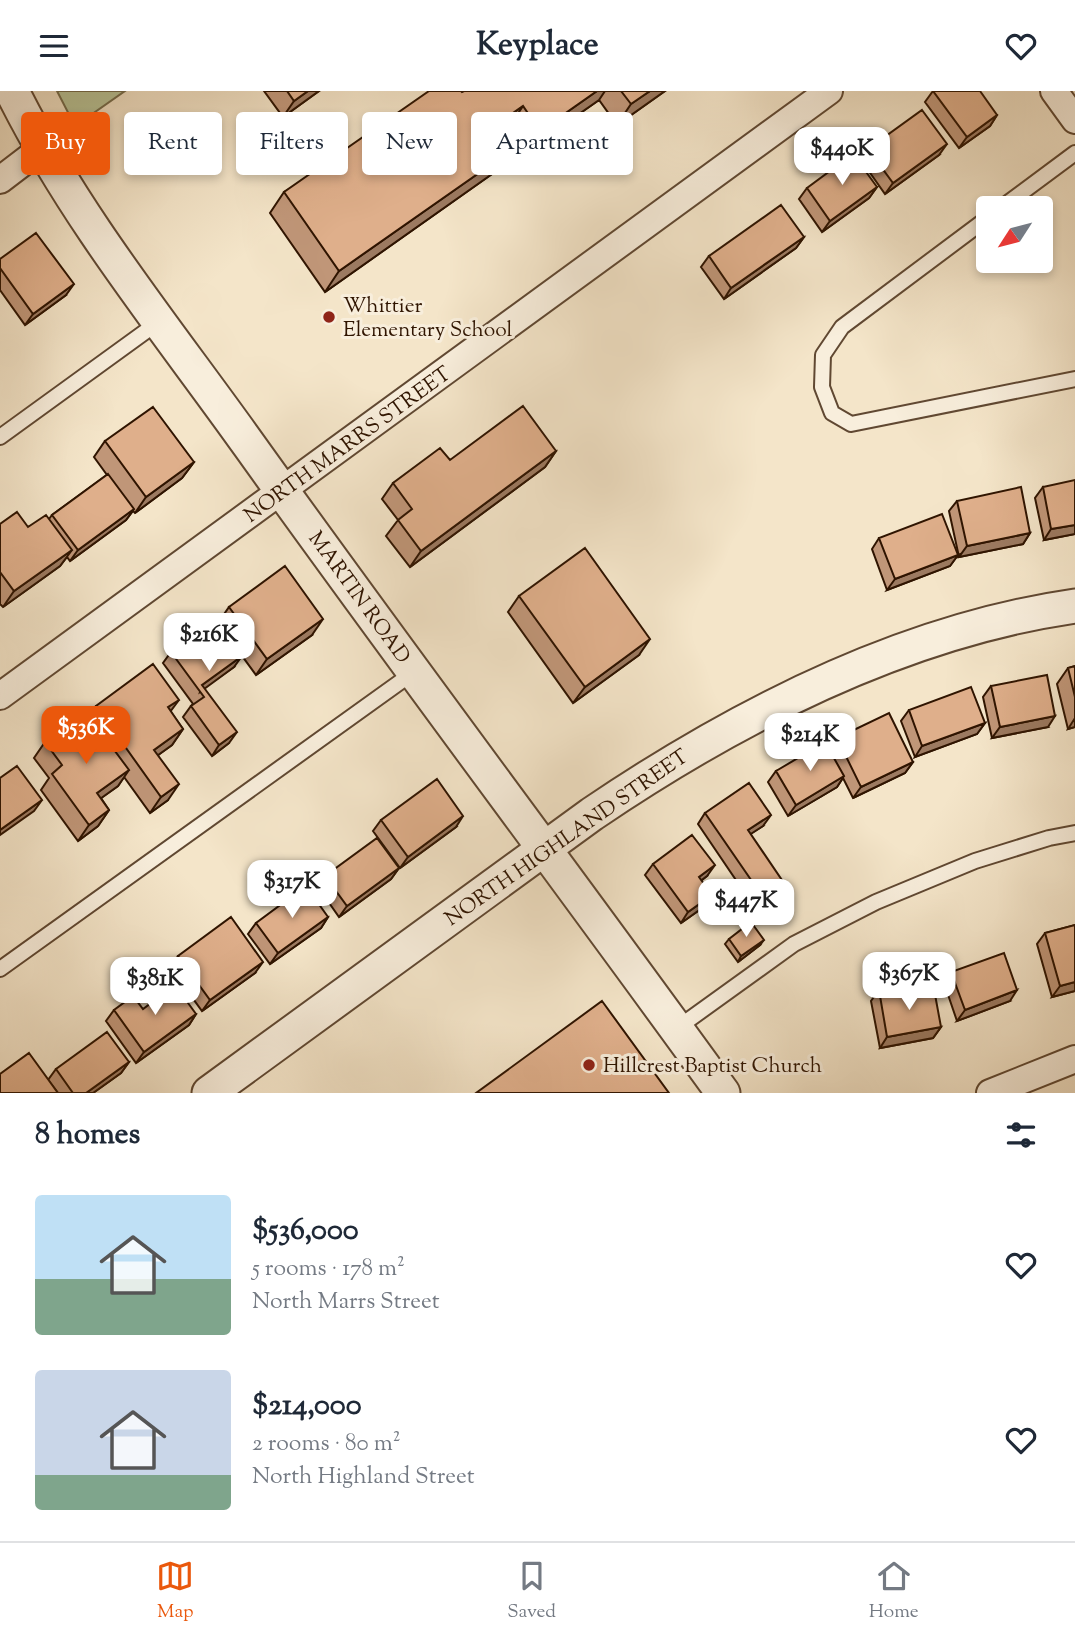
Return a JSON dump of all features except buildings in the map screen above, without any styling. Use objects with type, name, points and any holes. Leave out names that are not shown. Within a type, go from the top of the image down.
[{"type":"street","name":"MARTIN ROAD","points":[[12,91],[23,112]]},
{"type":"street","name":"NORTH MARRS STREET","points":[[0,697],[829,91]]},
{"type":"street","points":[[1054,91],[1075,120]]},
{"type":"street","points":[[0,180],[21,164]]},
{"type":"street","name":"MARTIN ROAD","points":[[59,175],[98,235],[282,492],[723,1093]]},
{"type":"street","name":"NORTH HIGHLAND STREET","points":[[209,1093],[544,848],[652,773],[716,735],[789,699],[917,646],[986,625],[1075,606]]},
{"type":"street","points":[[990,1093],[1075,1059]]},
{"type":"lane","points":[[1017,196],[1075,153]]},
{"type":"lane","points":[[976,227],[842,327],[823,355],[821,387],[832,412],[851,424],[1075,379]]},
{"type":"lane","points":[[0,437],[160,321]]},
{"type":"lane","points":[[0,969],[414,672]]},
{"type":"lane","points":[[677,1028],[794,944],[876,902],[975,861],[1075,832]]},
{"type":"green space","points":[[57,91],[125,91],[95,112],[68,112]]},
{"type":"place","name":"Whittier Elementary School","points":[[329,317]]},
{"type":"place","name":"Hillcrest Baptist Church","points":[[589,1065]]}]
